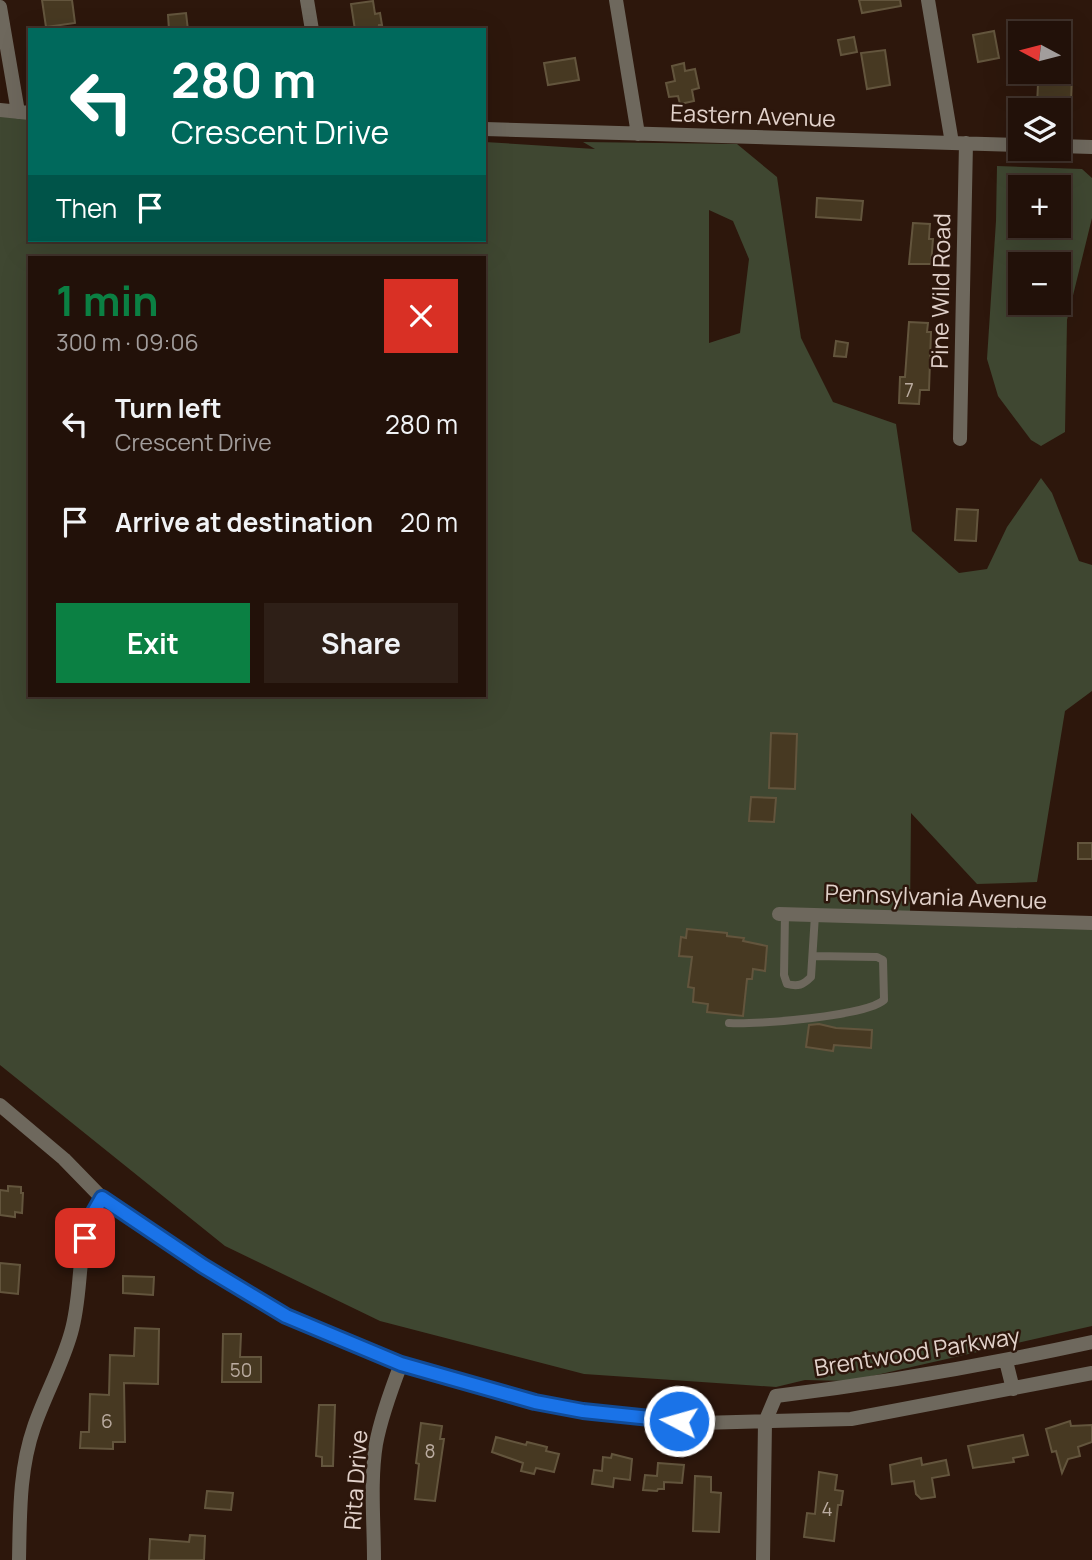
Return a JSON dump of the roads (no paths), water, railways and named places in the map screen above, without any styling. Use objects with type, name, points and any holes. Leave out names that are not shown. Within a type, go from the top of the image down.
[{"type":"street","points":[[307,0],[312,28]]},
{"type":"street","points":[[616,0],[638,134]]},
{"type":"street","name":"Pine Wild Road","points":[[928,0],[959,143],[960,439]]},
{"type":"street","points":[[0,7],[24,112],[0,110]]},
{"type":"street","name":"Eastern Avenue","points":[[486,129],[1008,145]]},
{"type":"street","points":[[1071,146],[1092,147]]},
{"type":"street","name":"Pennsylvania Avenue","points":[[782,914],[1092,923]]},
{"type":"street","points":[[0,1105],[64,1159],[102,1198],[203,1266],[286,1316],[401,1364],[535,1402],[583,1411],[700,1423],[851,1419],[1092,1373]]},
{"type":"street","points":[[19,1560],[24,1462],[33,1428],[71,1333],[80,1291],[85,1238],[90,1219],[102,1198]]},
{"type":"street","name":"Brentwood Parkway","points":[[765,1422],[776,1396],[873,1385],[1092,1342]]},
{"type":"street","points":[[1006,1361],[1013,1389]]},
{"type":"street","name":"Rita Drive","points":[[374,1560],[376,1445],[383,1415],[401,1364]]},
{"type":"street","points":[[762,1560],[765,1422]]},
{"type":"lane","points":[[782,914],[783,968],[787,984],[794,986],[804,984],[811,977],[815,915]]},
{"type":"lane","points":[[729,1023],[842,1013],[874,1007],[884,1000],[883,960],[877,957],[813,956]]}]
